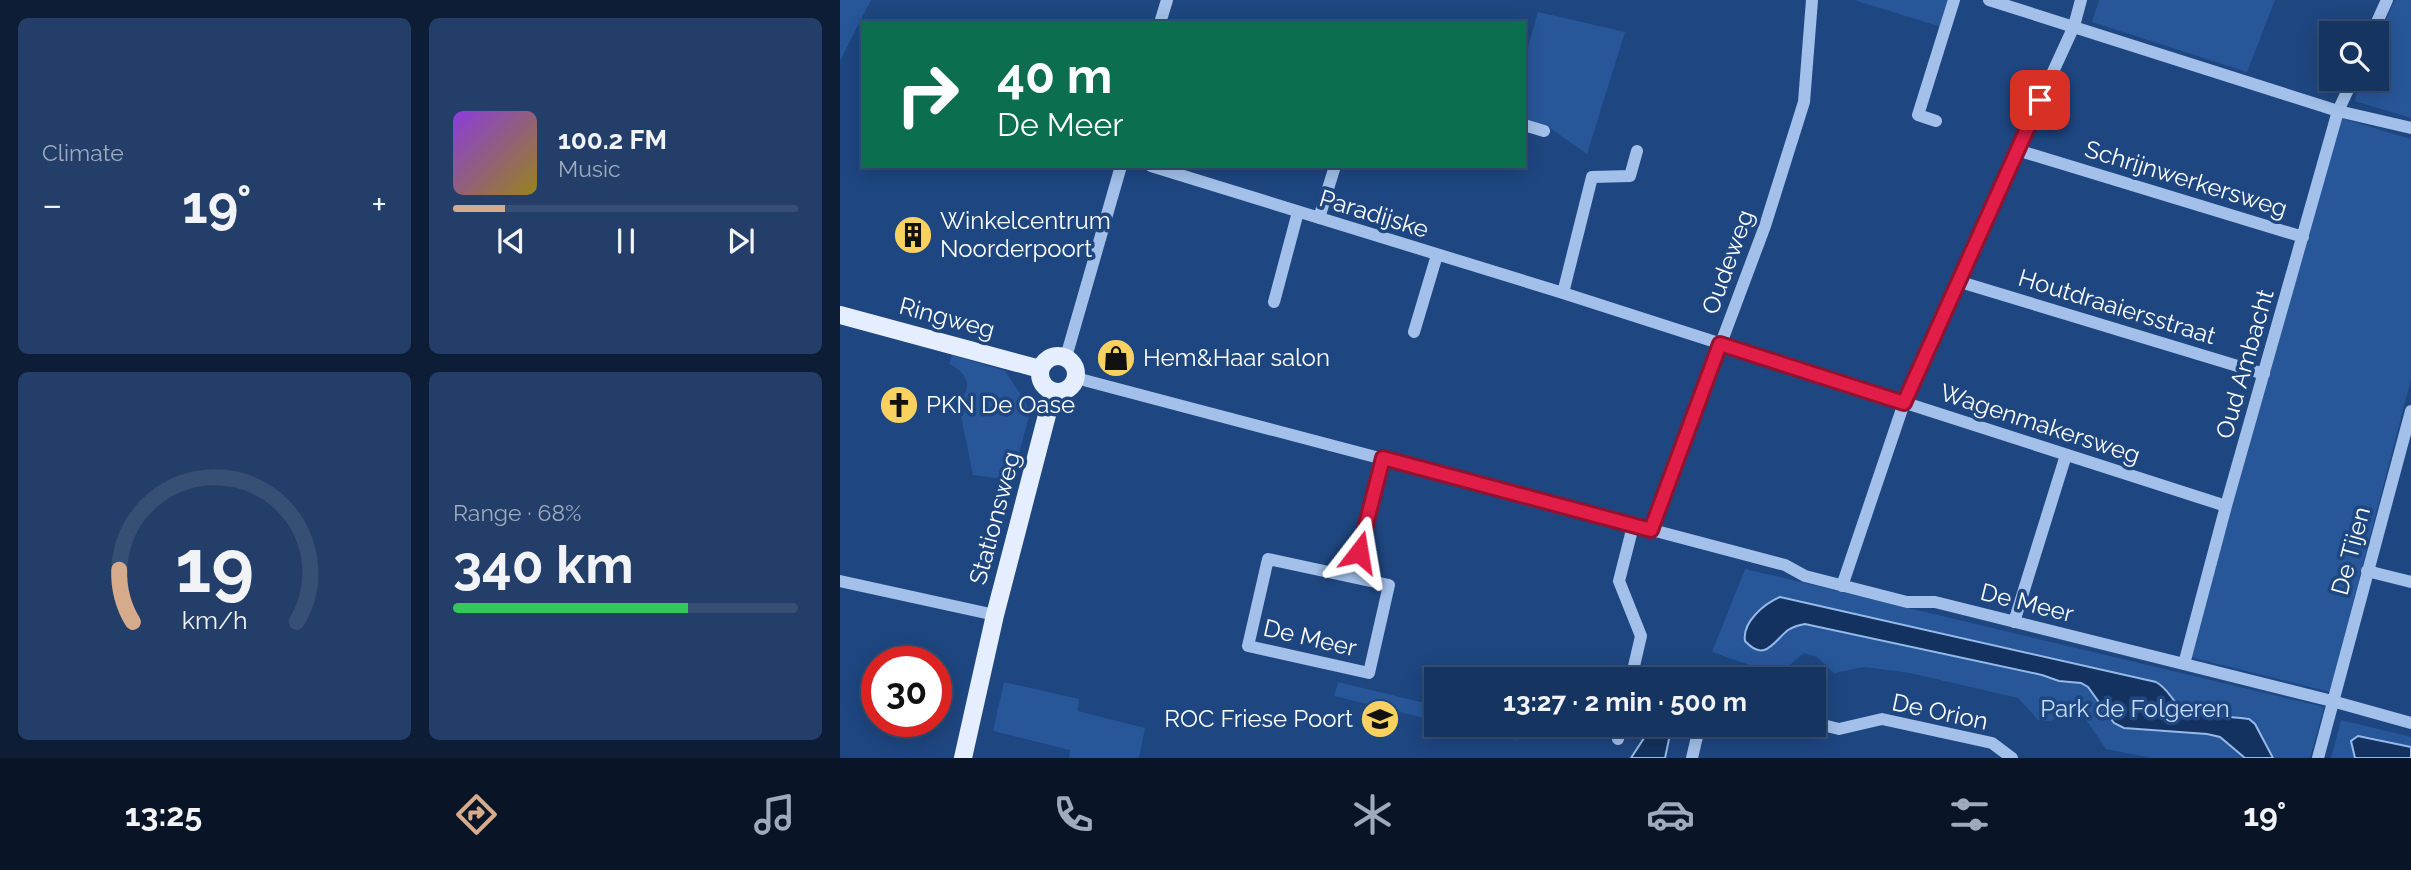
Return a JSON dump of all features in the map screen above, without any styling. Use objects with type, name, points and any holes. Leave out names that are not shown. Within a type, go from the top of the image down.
[{"type":"main road","name":"Ringweg","points":[[840,315],[1040,369]]},
{"type":"main road","points":[[1051,357],[1066,357],[1075,366],[1076,378],[1072,387],[1063,392],[1053,392],[1045,387],[1040,379],[1040,369],[1051,357]]},
{"type":"main road","name":"Stationsweg","points":[[963,758],[995,615],[1053,392]]},
{"type":"street","points":[[1161,21],[1167,0]]},
{"type":"street","name":"Oudeweg","points":[[1651,530],[1765,226],[1804,102],[1812,0]]},
{"type":"street","points":[[1936,121],[1919,115],[1954,0]]},
{"type":"street","points":[[1989,0],[2338,111],[2411,128]]},
{"type":"street","points":[[1842,586],[1904,403],[2074,26],[2081,0]]},
{"type":"street","points":[[2377,21],[2387,0]]},
{"type":"street","name":"Oud Ambacht","points":[[2185,664],[2226,506],[2338,111],[2347,91]]},
{"type":"street","points":[[1526,126],[1544,131]]},
{"type":"street","name":"Schrijnwerkersweg","points":[[2017,150],[2303,237]]},
{"type":"street","points":[[1563,293],[1592,177],[1630,176],[1637,151]]},
{"type":"street","points":[[1066,357],[1120,168]]},
{"type":"street","name":"Paradijske","points":[[1157,168],[1720,344]]},
{"type":"street","points":[[1319,218],[1334,168]]},
{"type":"street","name":"Paradijske","points":[[1274,302],[1298,212]]},
{"type":"street","name":"Paradijske","points":[[1414,332],[1437,255]]},
{"type":"street","name":"Houtdraaiersstraat","points":[[1957,281],[2264,374]]},
{"type":"street","name":"Wagenmakersweg","points":[[1720,344],[2226,506]]},
{"type":"street","name":"De Meer","points":[[1076,378],[1785,565],[1805,576],[1842,586],[1907,602],[1935,602],[2411,723]]},
{"type":"street","name":"De Tijen","points":[[2318,758],[2411,411]]},
{"type":"street","points":[[2014,622],[2066,455]]},
{"type":"street","points":[[1354,576],[1383,458]]},
{"type":"street","points":[[1633,526],[1619,581],[1641,636],[1634,667]]},
{"type":"street","name":"De Meer","points":[[1268,559],[1354,576],[1389,585],[1369,673],[1248,646],[1268,559]]},
{"type":"street","points":[[2367,571],[2411,582]]},
{"type":"street","points":[[840,581],[995,615]]},
{"type":"street","name":"De Orion","points":[[1826,726],[1839,729],[1882,719],[1993,743],[2012,758]]},
{"type":"street","points":[[1692,758],[1697,737]]},
{"type":"green space","points":[[840,0],[871,0],[840,61]]},
{"type":"green space","points":[[1854,0],[1950,0],[1941,27]]},
{"type":"green space","points":[[2099,0],[2275,0],[2247,72],[2092,22]]},
{"type":"green space","points":[[2395,0],[2411,0],[2411,118],[2355,101],[2357,91],[2389,91],[2389,21],[2385,21]]},
{"type":"green space","points":[[1538,12],[1625,32],[1587,154],[1550,128],[1526,120],[1526,54]]},
{"type":"green space","points":[[2341,118],[2411,139],[2411,379],[2330,692],[2190,657]]},
{"type":"green space","points":[[952,355],[1005,371],[1026,402],[1029,416],[1012,480],[973,475],[958,402],[967,385],[960,371],[949,364]]},
{"type":"green space","name":"Park de Folgeren","points":[[1745,569],[2324,707],[2310,758],[2151,758],[2106,749],[2087,721],[2077,712],[2064,712],[2051,721],[2038,720],[2018,698],[1910,673],[1864,667],[1834,673],[1817,657],[1804,653],[1787,667],[1755,667],[1712,652]]},
{"type":"green space","points":[[1004,682],[1079,699],[1078,711],[1145,728],[1139,758],[1069,758],[1070,750],[993,731]]},
{"type":"green space","points":[[1338,682],[1424,703],[1424,718],[1334,696]]},
{"type":"green space","points":[[2341,720],[2411,737],[2411,747],[2367,736],[2351,741],[2355,758],[2331,758]]},
{"type":"shaded area","points":[[1780,597],[2156,682],[2179,706],[2188,711],[2249,719],[2255,724],[2273,758],[2245,758],[2220,737],[2207,734],[2124,728],[2114,723],[2088,687],[2081,683],[2059,681],[2042,675],[1805,624],[1788,630],[1769,648],[1758,650],[1745,641],[1747,627],[1761,609]]},
{"type":"shaded area","points":[[2358,736],[2411,747],[2411,758],[2355,758],[2351,741]]},
{"type":"shaded area","points":[[1669,737],[1665,758],[1631,758],[1644,738]]},
{"type":"place","name":"Winkelcentrum Noorderpoort","points":[[913,235]]},
{"type":"place","name":"Hem&Haar salon","points":[[1116,358]]},
{"type":"place","name":"PKN De Oase","points":[[899,405]]},
{"type":"place","name":"ROC Friese Poort","points":[[1380,719]]},
{"type":"route","points":[[1359,552],[1383,458],[1651,530],[1720,344],[1904,403],[2040,100]]}]
